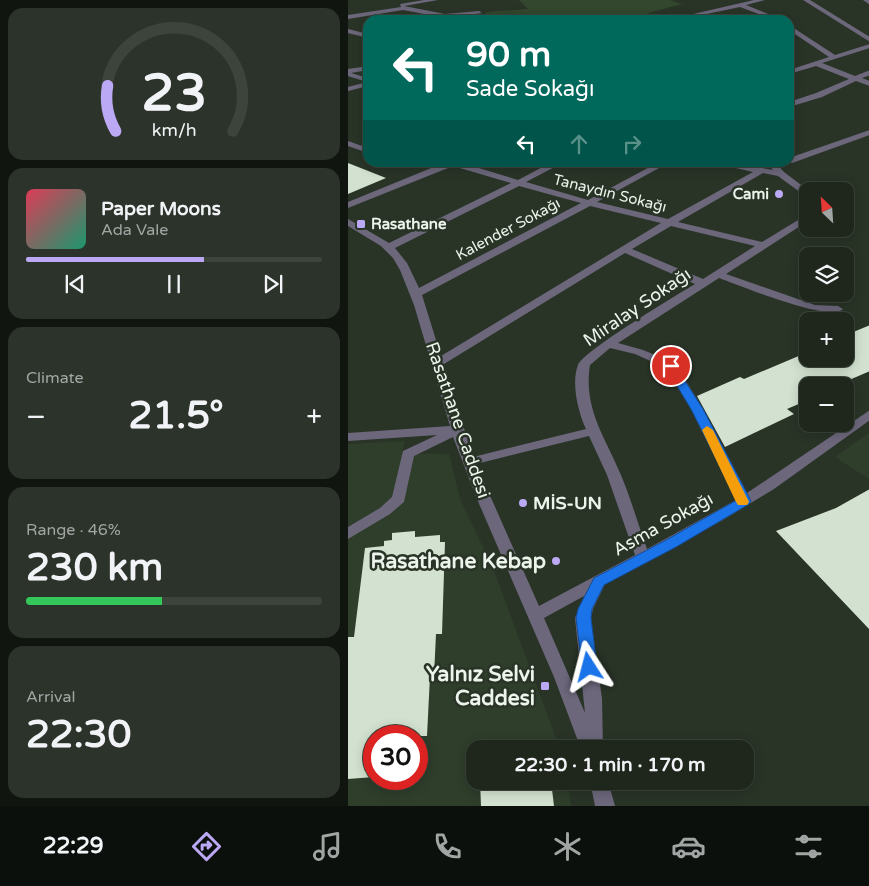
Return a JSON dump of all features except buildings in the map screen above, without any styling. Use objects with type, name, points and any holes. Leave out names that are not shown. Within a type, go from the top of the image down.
[{"type":"street","points":[[348,15],[435,0]]},
{"type":"street","points":[[697,15],[762,0]]},
{"type":"street","points":[[806,0],[870,40]]},
{"type":"street","points":[[866,0],[870,3]]},
{"type":"street","points":[[739,5],[770,15]]},
{"type":"street","points":[[348,15],[403,8],[436,15]]},
{"type":"street","points":[[456,15],[479,13]]},
{"type":"street","points":[[708,13],[712,15]]},
{"type":"street","points":[[794,31],[833,58]]},
{"type":"street","points":[[794,69],[870,46]]},
{"type":"street","points":[[815,63],[870,84]]},
{"type":"street","points":[[348,72],[363,69]]},
{"type":"street","points":[[348,72],[363,80]]},
{"type":"street","points":[[794,103],[819,95],[852,78],[870,72]]},
{"type":"street","points":[[348,89],[363,84]]},
{"type":"street","points":[[794,159],[870,132]]},
{"type":"street","points":[[348,143],[363,149]]},
{"type":"street","points":[[348,205],[444,167]]},
{"type":"street","name":"Tanaydın Sokağı","points":[[467,167],[590,203],[761,246]]},
{"type":"street","points":[[388,247],[550,167]]},
{"type":"street","name":"Kalender Sokağı","points":[[416,294],[657,167]]},
{"type":"street","points":[[740,167],[781,174]]},
{"type":"street","points":[[775,167],[799,188]]},
{"type":"street","points":[[438,362],[670,222],[761,171]]},
{"type":"street","name":"Rasathane Caddesi","points":[[348,222],[388,247],[401,262],[416,294],[469,462],[534,616],[576,706],[589,740]]},
{"type":"street","name":"Miralay Sokağı","points":[[643,558],[614,475],[589,422],[581,383],[584,364],[608,344],[799,223]]},
{"type":"street","points":[[626,250],[702,283]]},
{"type":"street","points":[[716,274],[814,308],[838,309]]},
{"type":"street","points":[[608,344],[640,352],[671,366],[697,409],[744,501]]},
{"type":"street","name":"Asma Sokağı","points":[[534,616],[643,558],[776,482],[870,414]]},
{"type":"street","points":[[348,437],[458,430]]},
{"type":"street","points":[[348,534],[385,511],[399,498],[408,454],[458,430]]},
{"type":"street","points":[[469,462],[593,431]]},
{"type":"street","points":[[594,740],[596,725],[594,700],[583,618],[585,609],[599,582]]},
{"type":"street","points":[[601,790],[605,806]]},
{"type":"shaded area","points":[[519,0],[670,0],[682,4],[648,13],[653,15],[484,15],[487,12],[528,9]]},
{"type":"shaded area","points":[[869,433],[869,479],[835,457]]},
{"type":"shaded area","points":[[405,441],[402,453],[449,454],[460,499],[493,568],[557,740],[466,740],[466,790],[569,790],[571,806],[348,806],[348,444]]},
{"type":"slow traffic","points":[[707,430],[743,502]]},
{"type":"place","name":"Cami","points":[[779,194]]},
{"type":"place","name":"Rasathane","points":[[361,224]]},
{"type":"place","name":"MİS-UN","points":[[523,503]]},
{"type":"place","name":"Rasathane Kebap","points":[[556,561]]},
{"type":"place","name":"Yalnız Selvi Caddesi","points":[[545,686]]},
{"type":"route","points":[[589,667],[583,618],[585,609],[599,582],[744,501],[697,409],[671,366]]}]
